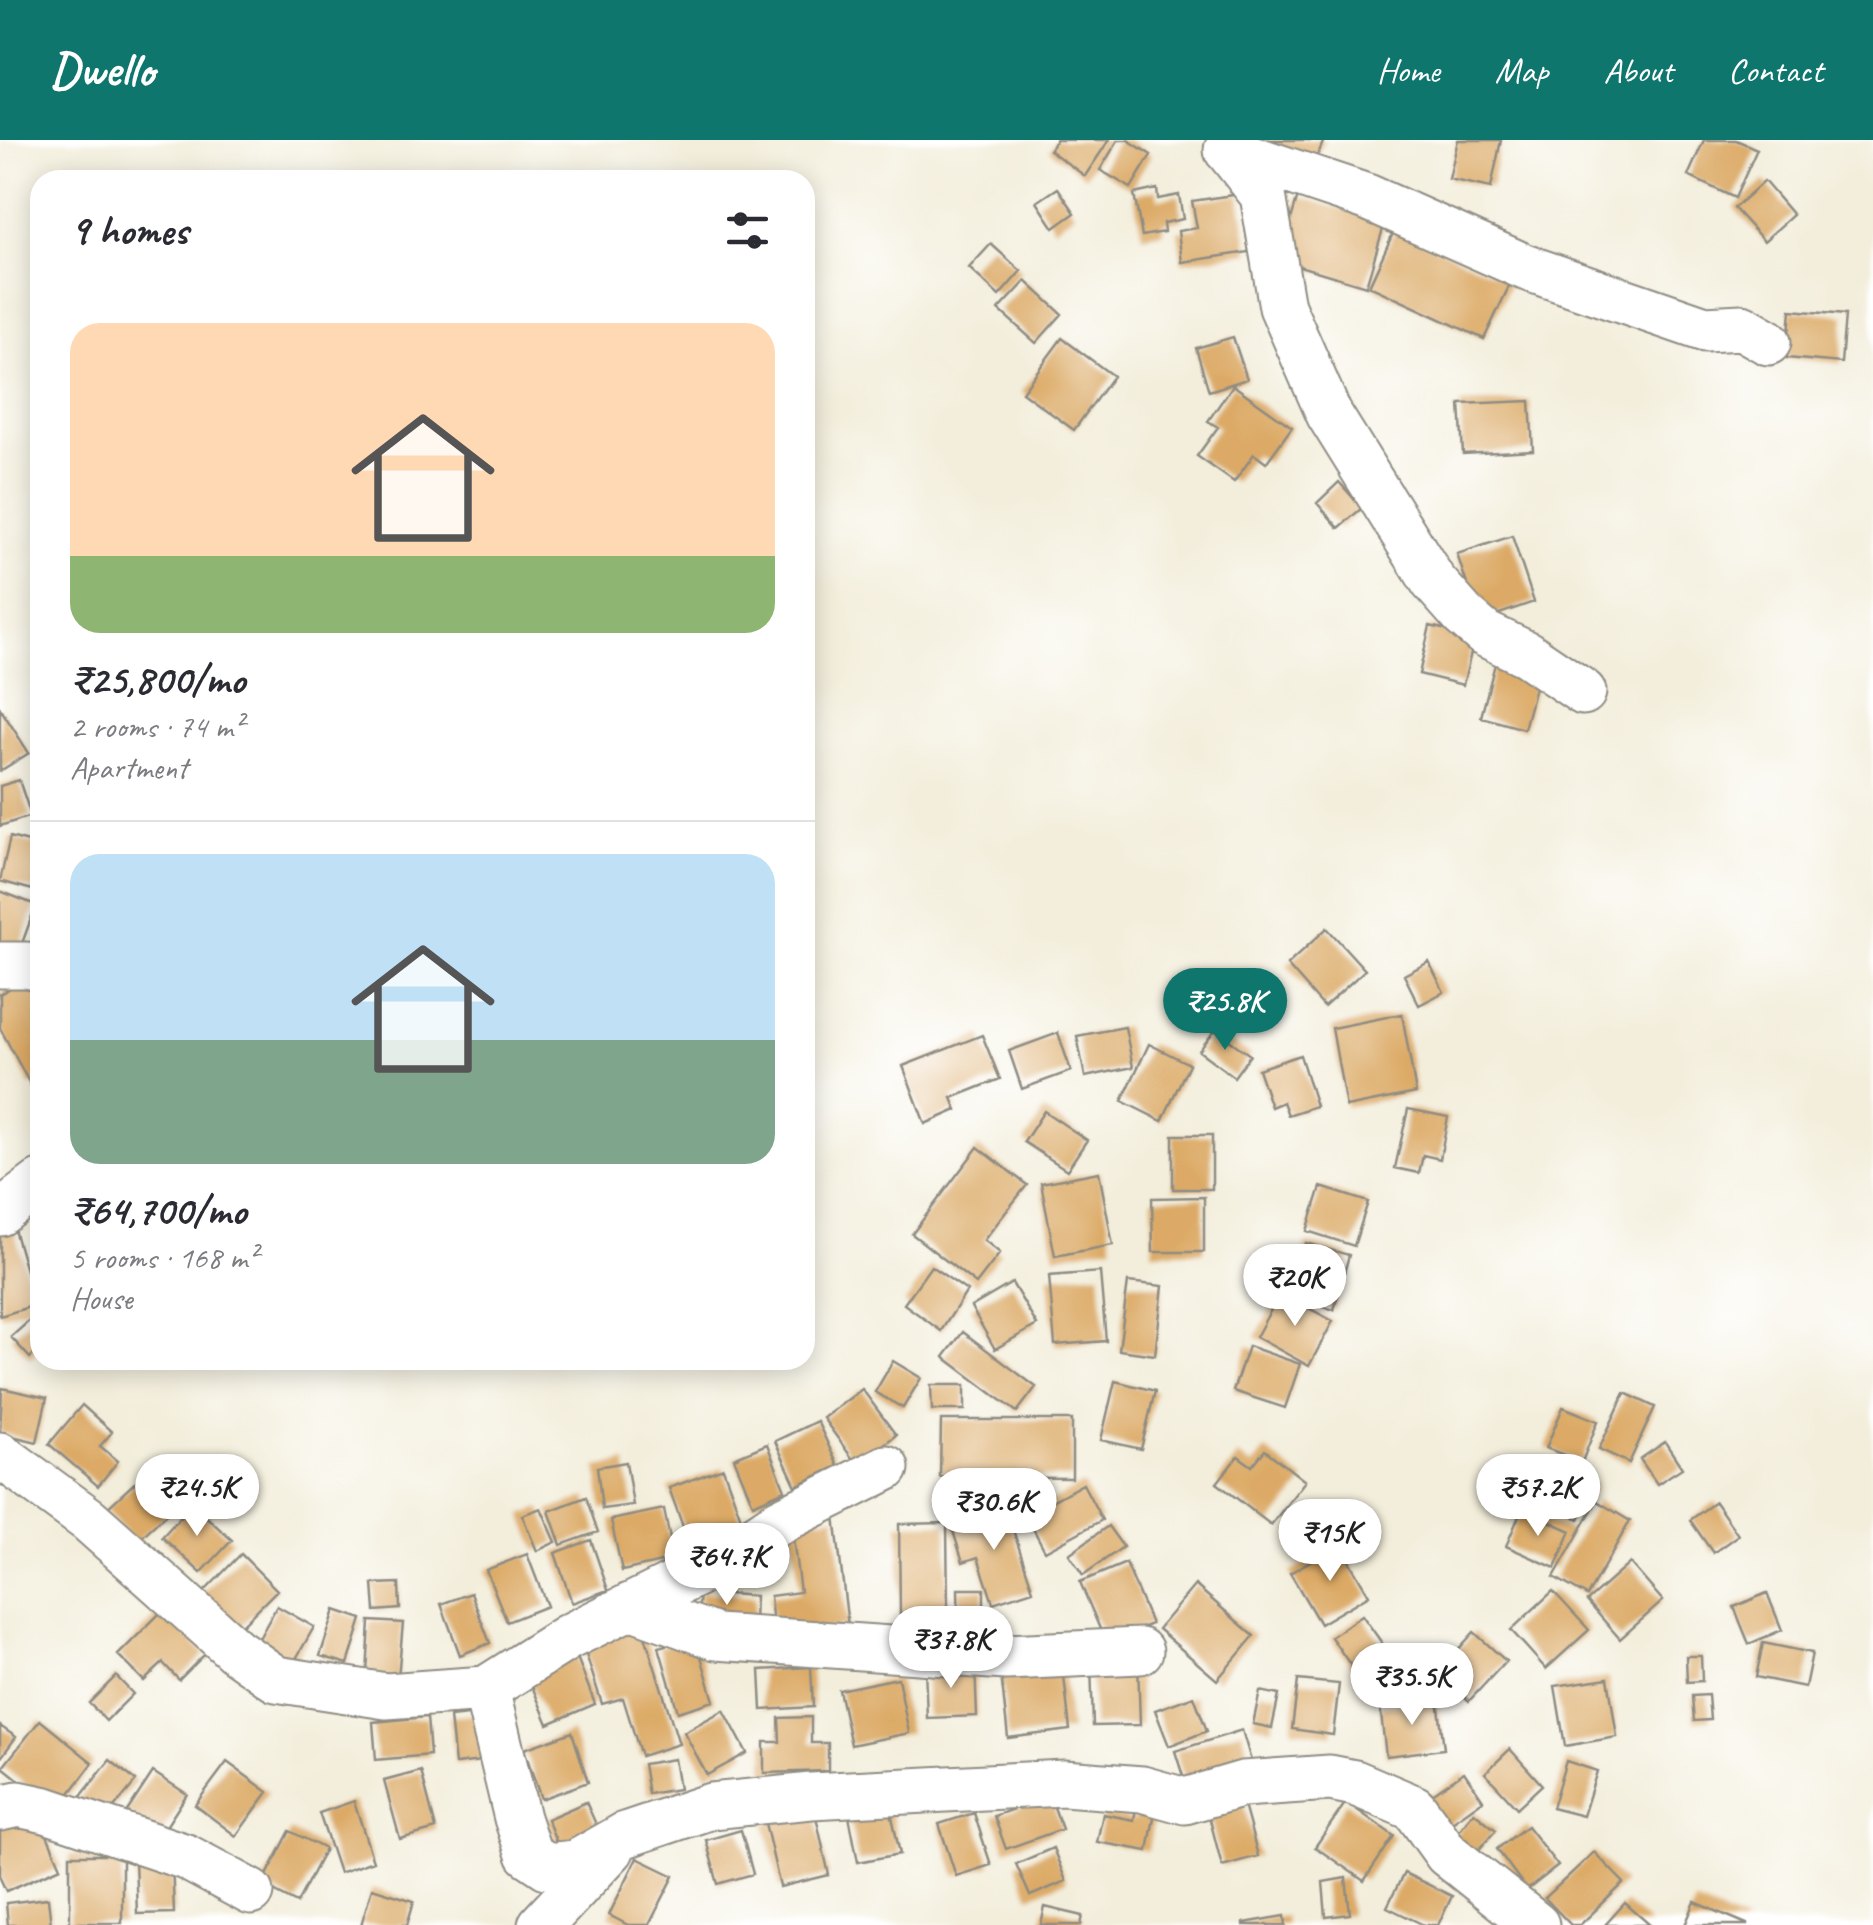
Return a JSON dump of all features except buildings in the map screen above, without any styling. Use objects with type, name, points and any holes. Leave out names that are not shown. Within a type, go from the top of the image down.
[{"type":"street","points":[[1218,146],[1367,197],[1524,267],[1705,329],[1742,327],[1768,342]]},
{"type":"street","points":[[1218,146],[1263,195],[1282,306],[1329,414],[1433,581],[1486,634],[1527,654],[1582,692]]},
{"type":"street","points":[[0,966],[30,966]]},
{"type":"street","points":[[0,1213],[30,1190]]},
{"type":"street","points":[[0,1454],[89,1520],[235,1650],[276,1679],[386,1696],[486,1689],[568,1636],[712,1566],[778,1522],[886,1468]]},
{"type":"street","points":[[630,1606],[716,1638],[1006,1657],[1140,1651]]},
{"type":"street","points":[[486,1689],[529,1854],[548,1866],[576,1863],[624,1835],[712,1806],[811,1796],[1064,1783],[1142,1789],[1185,1802],[1243,1784],[1330,1778],[1356,1783],[1414,1808],[1447,1854],[1536,1925]]},
{"type":"street","points":[[0,1808],[18,1804],[46,1810],[186,1857],[252,1892]]},
{"type":"street","points":[[541,1925],[624,1835]]}]
